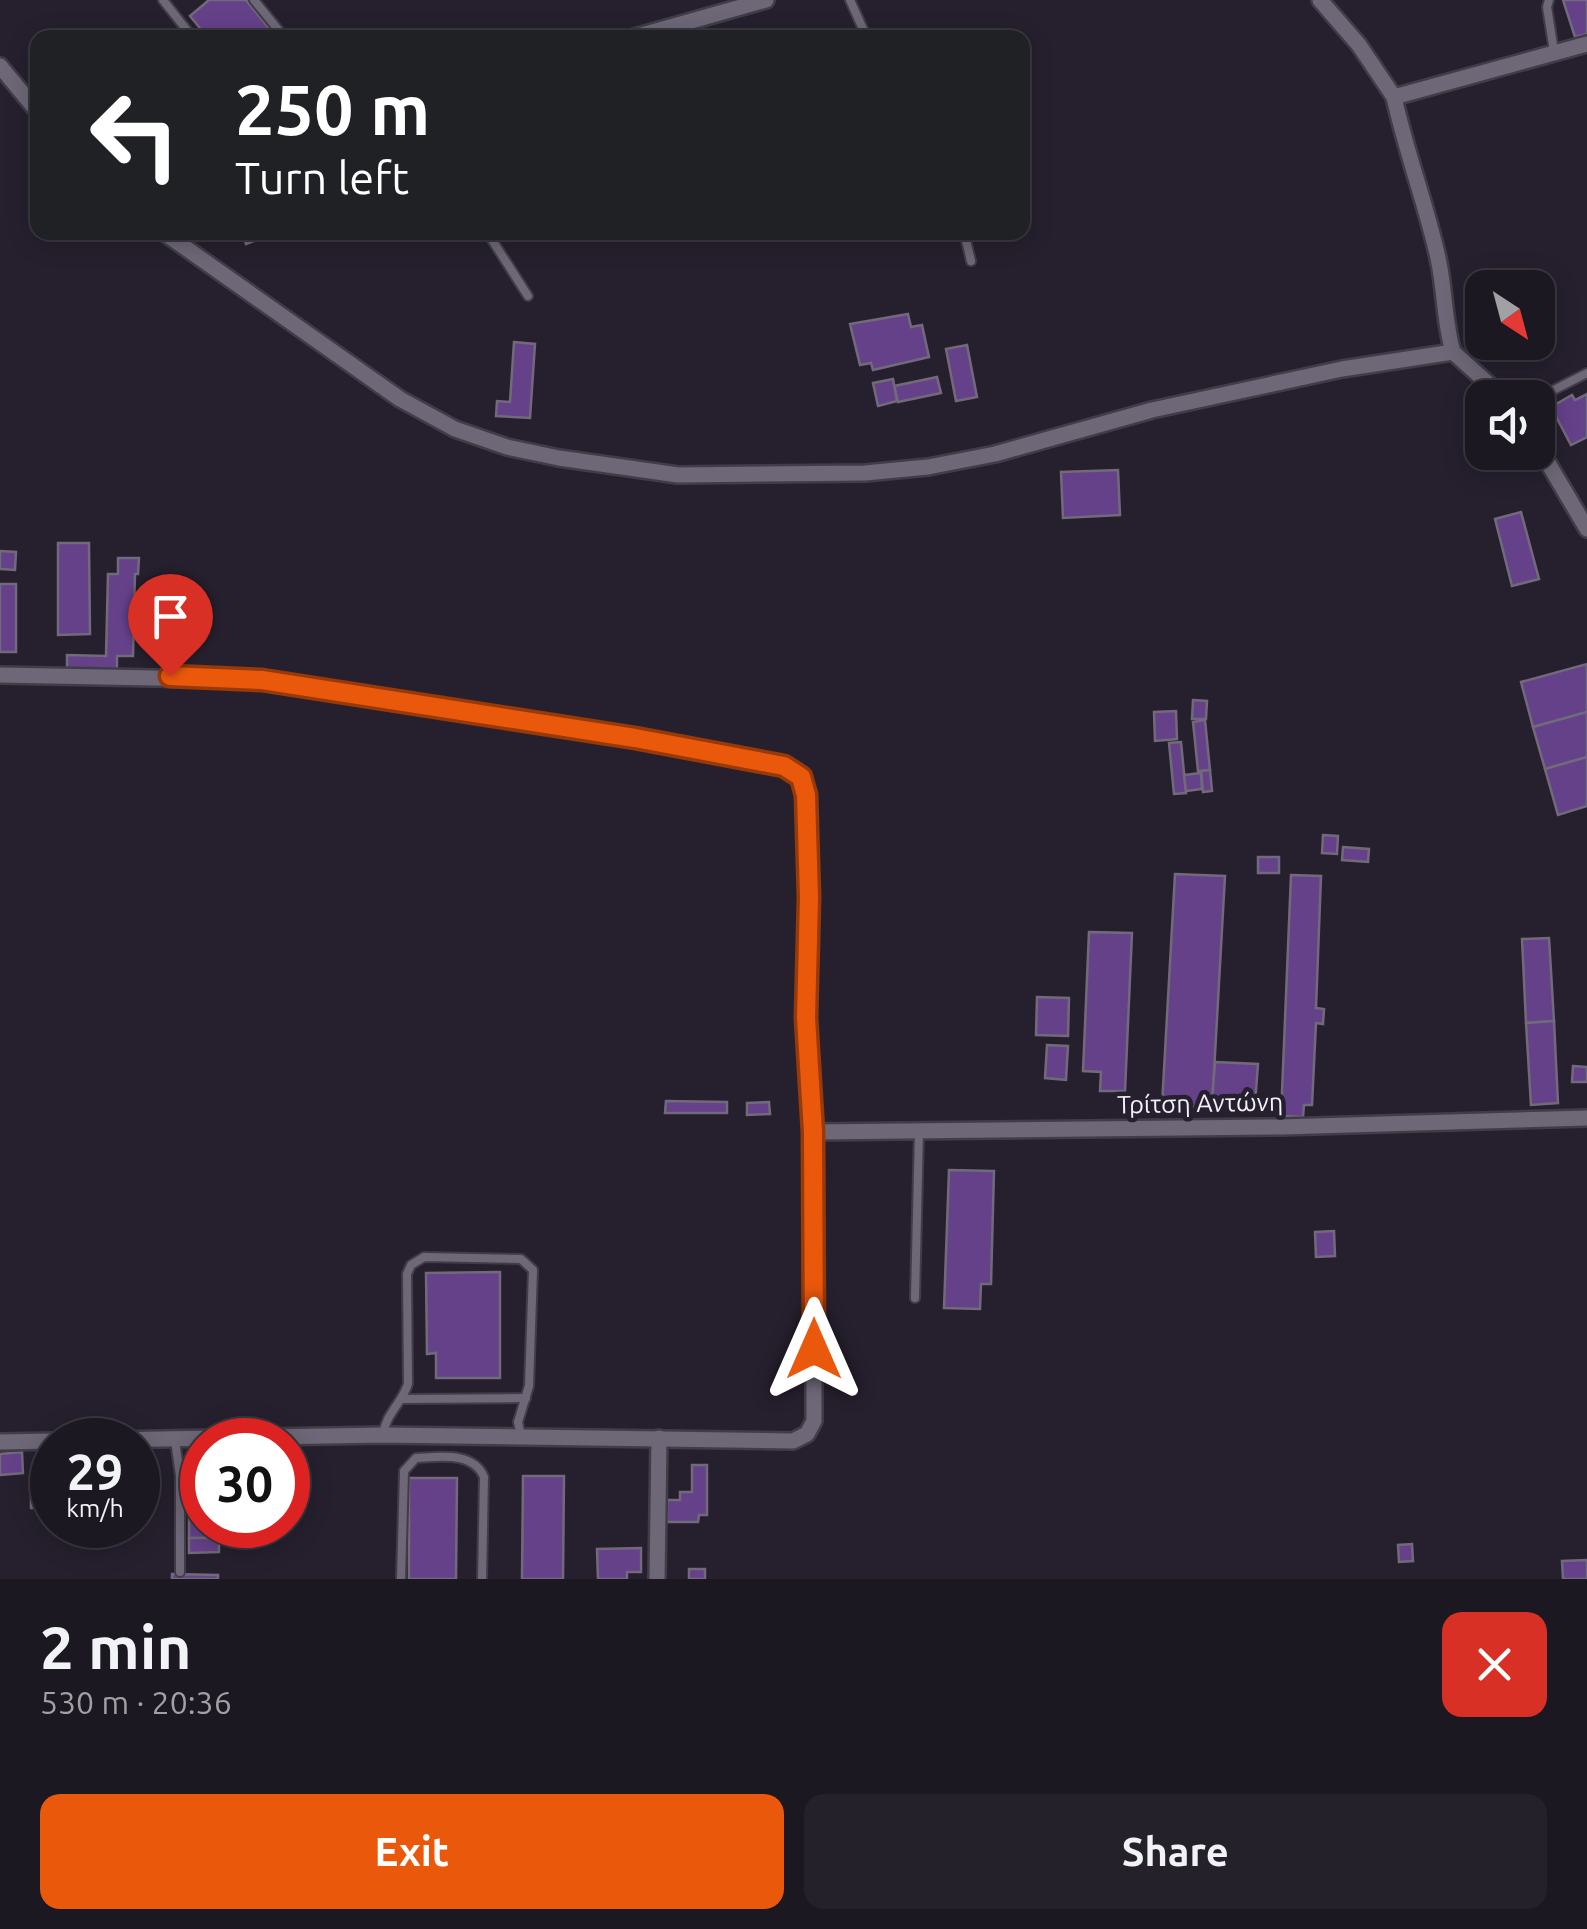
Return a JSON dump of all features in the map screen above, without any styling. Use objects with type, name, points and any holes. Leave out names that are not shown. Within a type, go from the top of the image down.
[{"type":"street","points":[[659,30],[766,0]]},
{"type":"street","points":[[1320,0],[1359,46],[1394,97],[1438,258],[1446,328],[1453,352],[1484,380]]},
{"type":"street","points":[[1394,97],[1587,44]]},
{"type":"street","points":[[0,66],[30,102]]},
{"type":"street","points":[[175,240],[400,399],[454,429],[507,447],[664,474],[865,473],[928,467],[996,454],[1171,406],[1342,369],[1453,352]]},
{"type":"street","points":[[1552,470],[1587,529]]},
{"type":"street","points":[[0,675],[262,680],[635,738],[784,766],[801,777],[806,795],[809,898],[806,1018],[813,1132],[814,1421],[807,1434],[793,1442],[382,1435],[0,1442]]},
{"type":"street","name":"Τρίτση Αντώνη","points":[[813,1132],[1587,1118]]},
{"type":"street","points":[[658,1579],[659,1438]]},
{"type":"lane","points":[[163,0],[187,30]]},
{"type":"lane","points":[[254,0],[278,30]]},
{"type":"lane","points":[[850,0],[863,30]]},
{"type":"lane","points":[[1549,0],[1554,51]]},
{"type":"lane","points":[[492,240],[528,296]]},
{"type":"lane","points":[[966,240],[971,261]]},
{"type":"lane","points":[[1555,389],[1587,373]]},
{"type":"lane","points":[[915,1298],[918,1132]]},
{"type":"lane","points":[[382,1435],[384,1424],[404,1398],[408,1384],[407,1274],[411,1264],[424,1257],[521,1259],[533,1270],[530,1386],[518,1422],[520,1436]]},
{"type":"lane","points":[[404,1398],[526,1398]]},
{"type":"lane","points":[[438,1436],[440,1456]]},
{"type":"lane","points":[[174,1440],[180,1476],[180,1572]]},
{"type":"lane","points":[[401,1579],[404,1471],[416,1458],[440,1456],[469,1460],[481,1469],[484,1477],[482,1579]]},
{"type":"building","points":[[209,0],[246,0],[270,30],[201,30],[190,16]]},
{"type":"building","points":[[1563,0],[1587,0],[1587,34],[1575,37]]},
{"type":"building","points":[[908,314],[911,327],[922,325],[929,357],[873,370],[871,363],[860,365],[850,324]]},
{"type":"building","points":[[514,342],[535,344],[530,418],[496,416],[497,401],[510,402]]},
{"type":"building","points":[[967,345],[977,397],[956,401],[946,349]]},
{"type":"building","points":[[937,377],[941,393],[898,402],[894,386]]},
{"type":"building","points":[[893,379],[897,401],[878,406],[873,383]]},
{"type":"building","points":[[1587,394],[1587,437],[1571,445],[1555,415],[1555,405],[1572,395],[1575,400]]},
{"type":"building","points":[[1118,470],[1120,515],[1063,518],[1061,472]]},
{"type":"building","points":[[1521,512],[1539,579],[1512,586],[1495,519]]},
{"type":"building","points":[[58,543],[89,543],[90,634],[58,635]]},
{"type":"building","points":[[0,551],[16,552],[15,570],[0,569]]},
{"type":"building","points":[[118,558],[139,558],[135,574],[133,656],[117,656],[117,669],[67,669],[67,655],[106,656],[108,574],[118,574]]},
{"type":"building","points":[[0,584],[16,584],[16,652],[0,652]]},
{"type":"building","points":[[1587,664],[1587,712],[1533,727],[1521,682]]},
{"type":"building","points":[[1193,700],[1207,701],[1206,719],[1192,719]]},
{"type":"building","points":[[1176,711],[1177,739],[1155,741],[1154,712]]},
{"type":"building","points":[[1587,712],[1587,757],[1545,769],[1533,727]]},
{"type":"building","points":[[1205,720],[1210,770],[1198,771],[1193,722]]},
{"type":"building","points":[[1181,742],[1186,793],[1174,794],[1169,743]]},
{"type":"building","points":[[1587,757],[1587,806],[1558,815],[1545,769]]},
{"type":"building","points":[[1210,770],[1212,791],[1203,792],[1201,771]]},
{"type":"building","points":[[1201,773],[1202,789],[1186,791],[1184,775]]},
{"type":"building","points":[[1323,835],[1338,836],[1337,854],[1322,853]]},
{"type":"building","points":[[1343,847],[1369,849],[1368,862],[1342,860]]},
{"type":"building","points":[[1258,857],[1279,857],[1279,873],[1258,873]]},
{"type":"building","points":[[1175,874],[1225,876],[1212,1108],[1162,1105]]},
{"type":"building","points":[[1291,875],[1321,876],[1316,1008],[1324,1009],[1323,1024],[1316,1023],[1312,1105],[1304,1105],[1303,1117],[1281,1116]]},
{"type":"building","points":[[1089,932],[1132,933],[1125,1091],[1100,1091],[1101,1072],[1083,1071]]},
{"type":"building","points":[[1549,938],[1554,1021],[1526,1023],[1522,939]]},
{"type":"building","points":[[1037,997],[1069,998],[1068,1036],[1036,1035]]},
{"type":"building","points":[[1554,1021],[1558,1103],[1531,1105],[1526,1023]]},
{"type":"building","points":[[1047,1045],[1068,1046],[1066,1080],[1045,1078]]},
{"type":"building","points":[[1215,1062],[1258,1064],[1255,1104],[1212,1102]]},
{"type":"building","points":[[1573,1066],[1587,1067],[1587,1082],[1572,1082]]},
{"type":"building","points":[[666,1101],[727,1102],[727,1113],[665,1113]]},
{"type":"building","points":[[769,1102],[770,1114],[747,1115],[747,1103]]},
{"type":"building","points":[[949,1170],[994,1171],[991,1284],[981,1284],[980,1309],[944,1308]]},
{"type":"building","points":[[1334,1231],[1335,1256],[1316,1257],[1315,1232]]},
{"type":"building","points":[[500,1272],[500,1378],[436,1378],[436,1353],[427,1354],[426,1273]]},
{"type":"building","points":[[22,1452],[23,1473],[0,1475],[0,1454]]},
{"type":"building","points":[[692,1465],[707,1465],[707,1515],[699,1515],[698,1522],[667,1522],[667,1500],[680,1500],[680,1492],[692,1492]]},
{"type":"building","points":[[523,1476],[564,1476],[563,1579],[522,1579]]},
{"type":"building","points":[[409,1478],[457,1478],[456,1579],[409,1579]]},
{"type":"building","points":[[1412,1544],[1413,1561],[1399,1562],[1398,1545]]},
{"type":"building","points":[[189,1548],[219,1548],[219,1552],[189,1553]]},
{"type":"building","points":[[641,1548],[641,1572],[627,1572],[627,1579],[598,1579],[597,1549]]},
{"type":"building","points":[[1587,1560],[1587,1579],[1563,1579],[1562,1561]]},
{"type":"building","points":[[689,1569],[705,1569],[705,1579],[689,1579]]},
{"type":"building","points":[[172,1574],[218,1575],[218,1579],[172,1579]]},
{"type":"route","points":[[170,676],[262,680],[635,738],[784,766],[801,777],[806,795],[809,898],[806,1018],[813,1132],[814,1349]]}]
